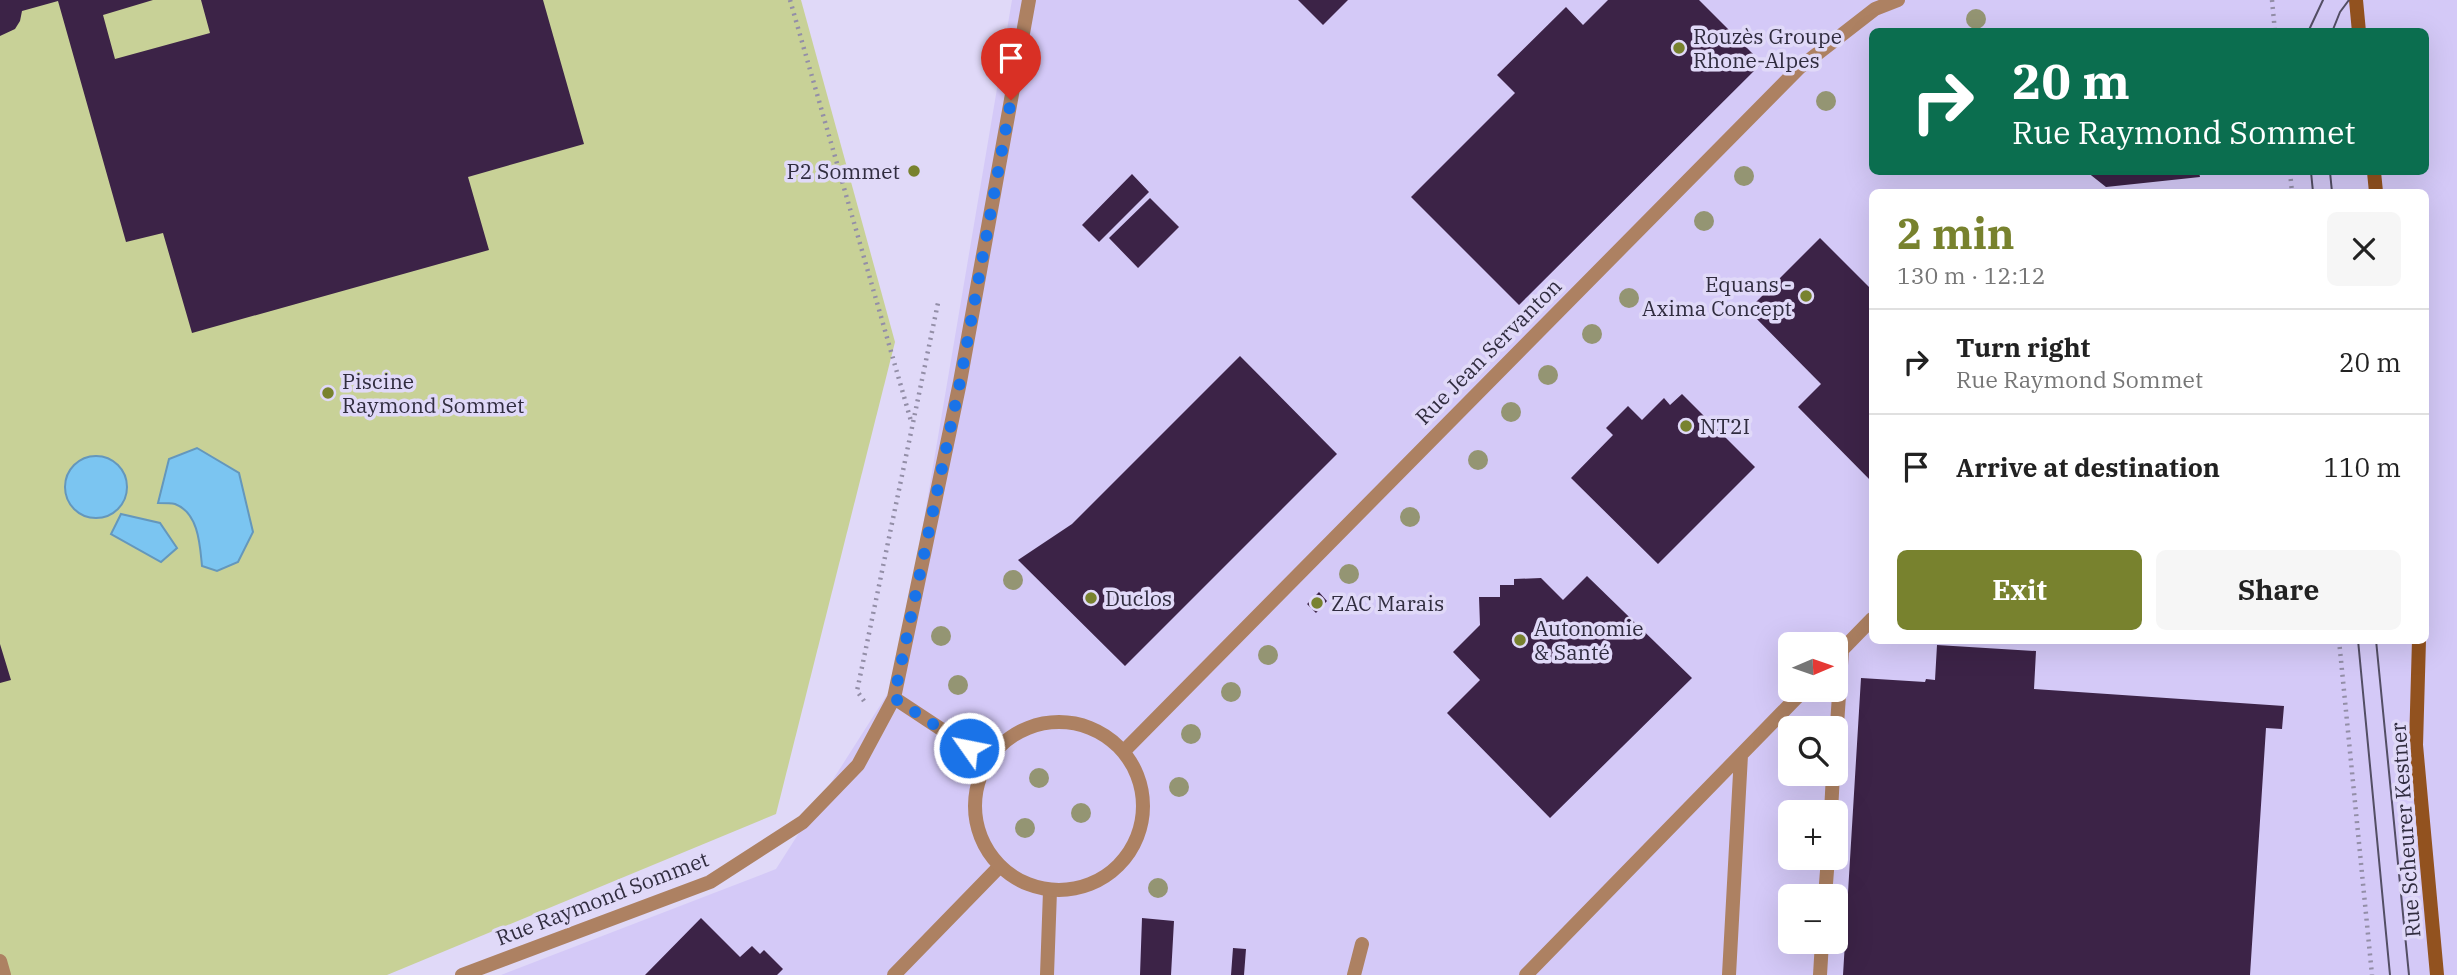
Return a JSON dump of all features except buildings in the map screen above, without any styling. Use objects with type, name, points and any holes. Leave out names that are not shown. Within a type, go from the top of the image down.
[{"type":"street","name":"Rue Raymond Sommet","points":[[462,975],[710,882],[803,822],[858,765],[894,698],[960,382],[1029,0]]},
{"type":"street","name":"Rue Jean Servanton","points":[[1124,751],[1789,78],[1871,5],[1898,0]]},
{"type":"street","points":[[2356,0],[2359,28]]},
{"type":"street","points":[[1848,644],[1869,622]]},
{"type":"street","name":"Rue Scheurer Kestner","points":[[2418,644],[2416,745],[2437,975]]},
{"type":"street","points":[[894,698],[988,760]]},
{"type":"street","points":[[1526,975],[1792,702]]},
{"type":"street","points":[[1054,722],[1080,724],[1104,734],[1124,751],[1138,776],[1143,804],[1139,832],[1127,858],[1106,878],[1079,889],[1050,891],[1023,883],[1000,866],[983,843],[975,815],[977,787],[988,760],[1006,741],[1028,727],[1054,722]]},
{"type":"street","points":[[1729,975],[1741,755]]},
{"type":"street","points":[[894,975],[1000,866]]},
{"type":"street","points":[[1047,975],[1050,891]]},
{"type":"street","points":[[1354,975],[1362,944]]},
{"type":"street","points":[[1820,975],[1821,954]]},
{"type":"street","points":[[0,961],[4,975]]},
{"type":"path","points":[[790,0],[911,421]]},
{"type":"path","points":[[2272,0],[2276,28]]},
{"type":"path","points":[[881,721],[857,691],[911,421],[938,303]]},
{"type":"path","points":[[2339,644],[2372,975]]},
{"type":"shaded area","points":[[1012,0],[2457,0],[2457,975],[501,975],[776,869],[897,679]]},
{"type":"green space","points":[[0,0],[801,0],[895,342],[776,814],[387,975],[0,975]]},
{"type":"water","points":[[197,448],[239,473],[253,532],[238,562],[217,571],[202,566],[197,531],[194,522],[183,508],[175,504],[158,503],[169,459]]},
{"type":"water","points":[[90,456],[102,456],[118,465],[125,475],[125,499],[118,509],[102,518],[90,518],[79,513],[70,504],[65,493],[65,481],[70,470],[79,461]]},
{"type":"water","points":[[121,514],[160,523],[177,548],[161,562],[111,534]]},
{"type":"tram line","points":[[2310,28],[2323,0]]},
{"type":"tram line","points":[[2334,28],[2340,12],[2349,0]]},
{"type":"tram line","points":[[2311,175],[2313,189]]},
{"type":"tram line","points":[[2330,175],[2332,189]]},
{"type":"tram line","points":[[2358,644],[2390,975]]},
{"type":"tram line","points":[[2376,644],[2409,975]]},
{"type":"place","name":"Rouzès Groupe Rhone-Alpes","points":[[1679,48]]},
{"type":"place","name":"P2 Sommet","points":[[914,171]]},
{"type":"place","name":"Equans - Axima Concept","points":[[1806,296]]},
{"type":"place","name":"Piscine Raymond Sommet","points":[[328,393]]},
{"type":"place","name":"NT2I","points":[[1686,426]]},
{"type":"place","name":"Duclos","points":[[1091,598]]},
{"type":"place","name":"ZAC Marais","points":[[1317,603]]},
{"type":"place","name":"Autonomie & Santé","points":[[1520,640]]},
{"type":"route","points":[[969,748],[894,698],[960,382],[1011,100]]}]
